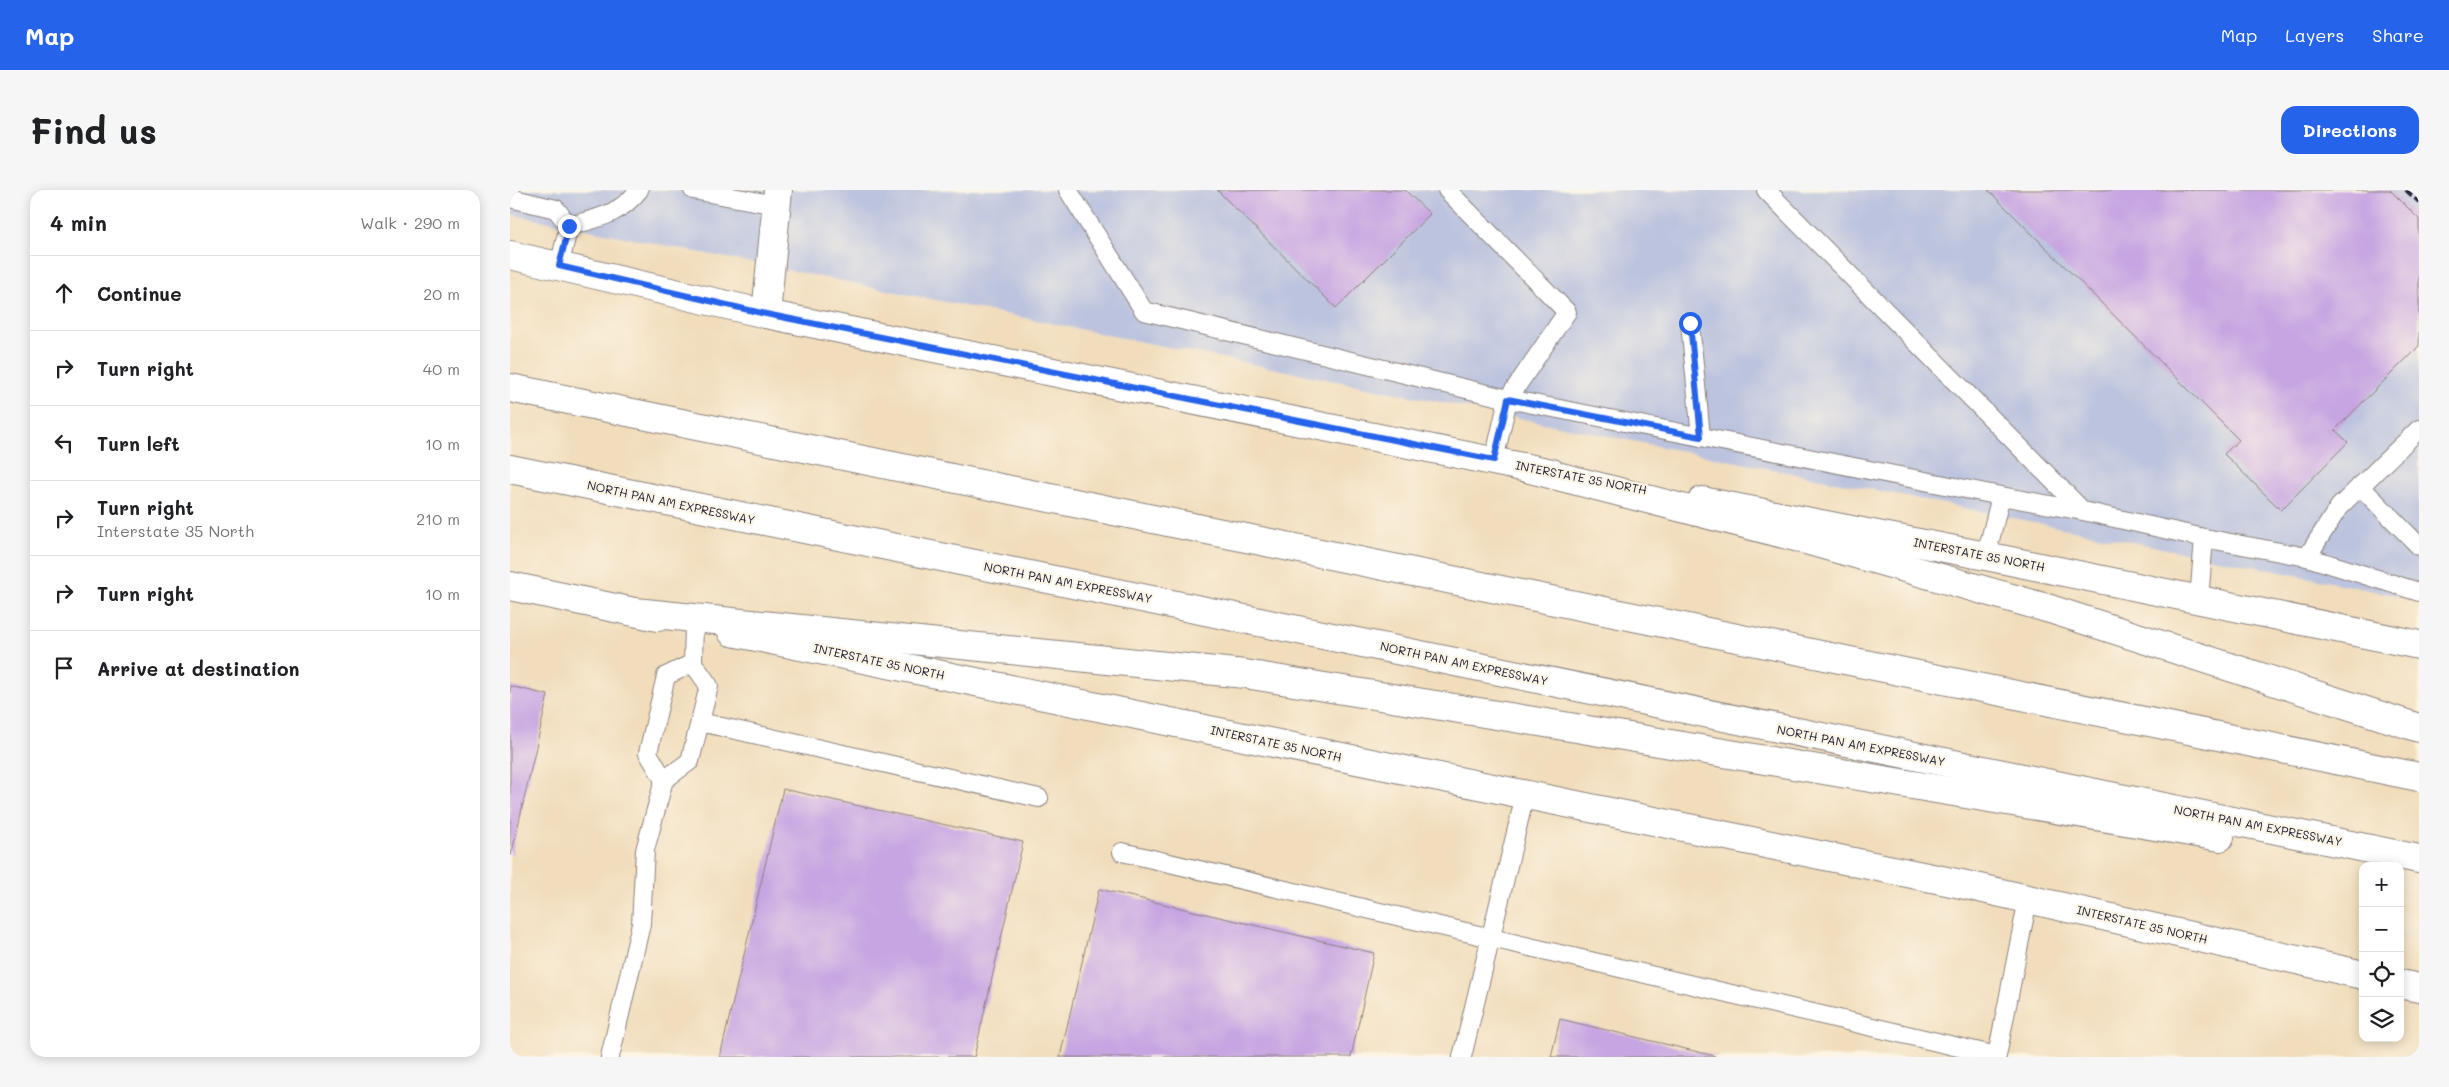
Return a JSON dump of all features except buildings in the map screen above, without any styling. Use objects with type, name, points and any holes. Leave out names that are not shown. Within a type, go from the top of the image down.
[{"type":"main road","points":[[766,314],[777,198]]},
{"type":"main road","name":"INTERSTATE 35 NORTH","points":[[510,255],[766,314],[1530,468],[1986,556],[2419,646]]},
{"type":"main road","points":[[510,388],[2419,777]]},
{"type":"main road","points":[[1530,468],[1798,538],[2050,609],[2419,728]]},
{"type":"main road","name":"NORTH PAN AM EXPRESSWAY","points":[[510,469],[2419,859]]},
{"type":"main road","name":"INTERSTATE 35 NORTH","points":[[510,586],[2028,899],[2359,974]]},
{"type":"main road","points":[[636,612],[1245,674],[1590,730],[2366,862]]},
{"type":"main road","points":[[2404,869],[2419,871]]},
{"type":"main road","points":[[2404,985],[2419,988]]},
{"type":"lane","points":[[569,226],[609,216],[629,203],[639,190]]},
{"type":"lane","points":[[693,190],[777,198]]},
{"type":"lane","points":[[1068,190],[1144,312],[1508,399],[2083,511],[2204,538],[2307,557],[2419,592]]},
{"type":"lane","points":[[1448,190],[1567,312],[1508,399],[1494,460]]},
{"type":"lane","points":[[1766,190],[2083,511]]},
{"type":"lane","points":[[510,198],[556,209],[569,226]]},
{"type":"lane","points":[[559,266],[569,226]]},
{"type":"lane","points":[[1690,323],[1701,437]]},
{"type":"lane","points":[[2307,557],[2339,507],[2360,486],[2415,440]]},
{"type":"lane","points":[[2360,486],[2419,546]]},
{"type":"lane","points":[[1986,556],[2000,496]]},
{"type":"lane","points":[[2199,600],[2204,538]]},
{"type":"lane","points":[[610,1057],[641,924],[645,850],[664,780],[690,761],[709,686],[693,663],[694,624]]},
{"type":"lane","points":[[664,780],[648,753],[666,676],[693,663]]},
{"type":"lane","points":[[700,722],[1039,798]]},
{"type":"lane","points":[[1462,1057],[1525,795]]},
{"type":"lane","points":[[1122,852],[1998,1057],[2028,899]]},
{"type":"shaded area","points":[[510,190],[2419,190],[2419,600],[510,214]]},
{"type":"railway","points":[[2406,190],[2419,202]]},
{"type":"route","points":[[569,226],[559,266],[766,314],[1494,460],[1508,399],[1701,437],[1690,323]]}]
